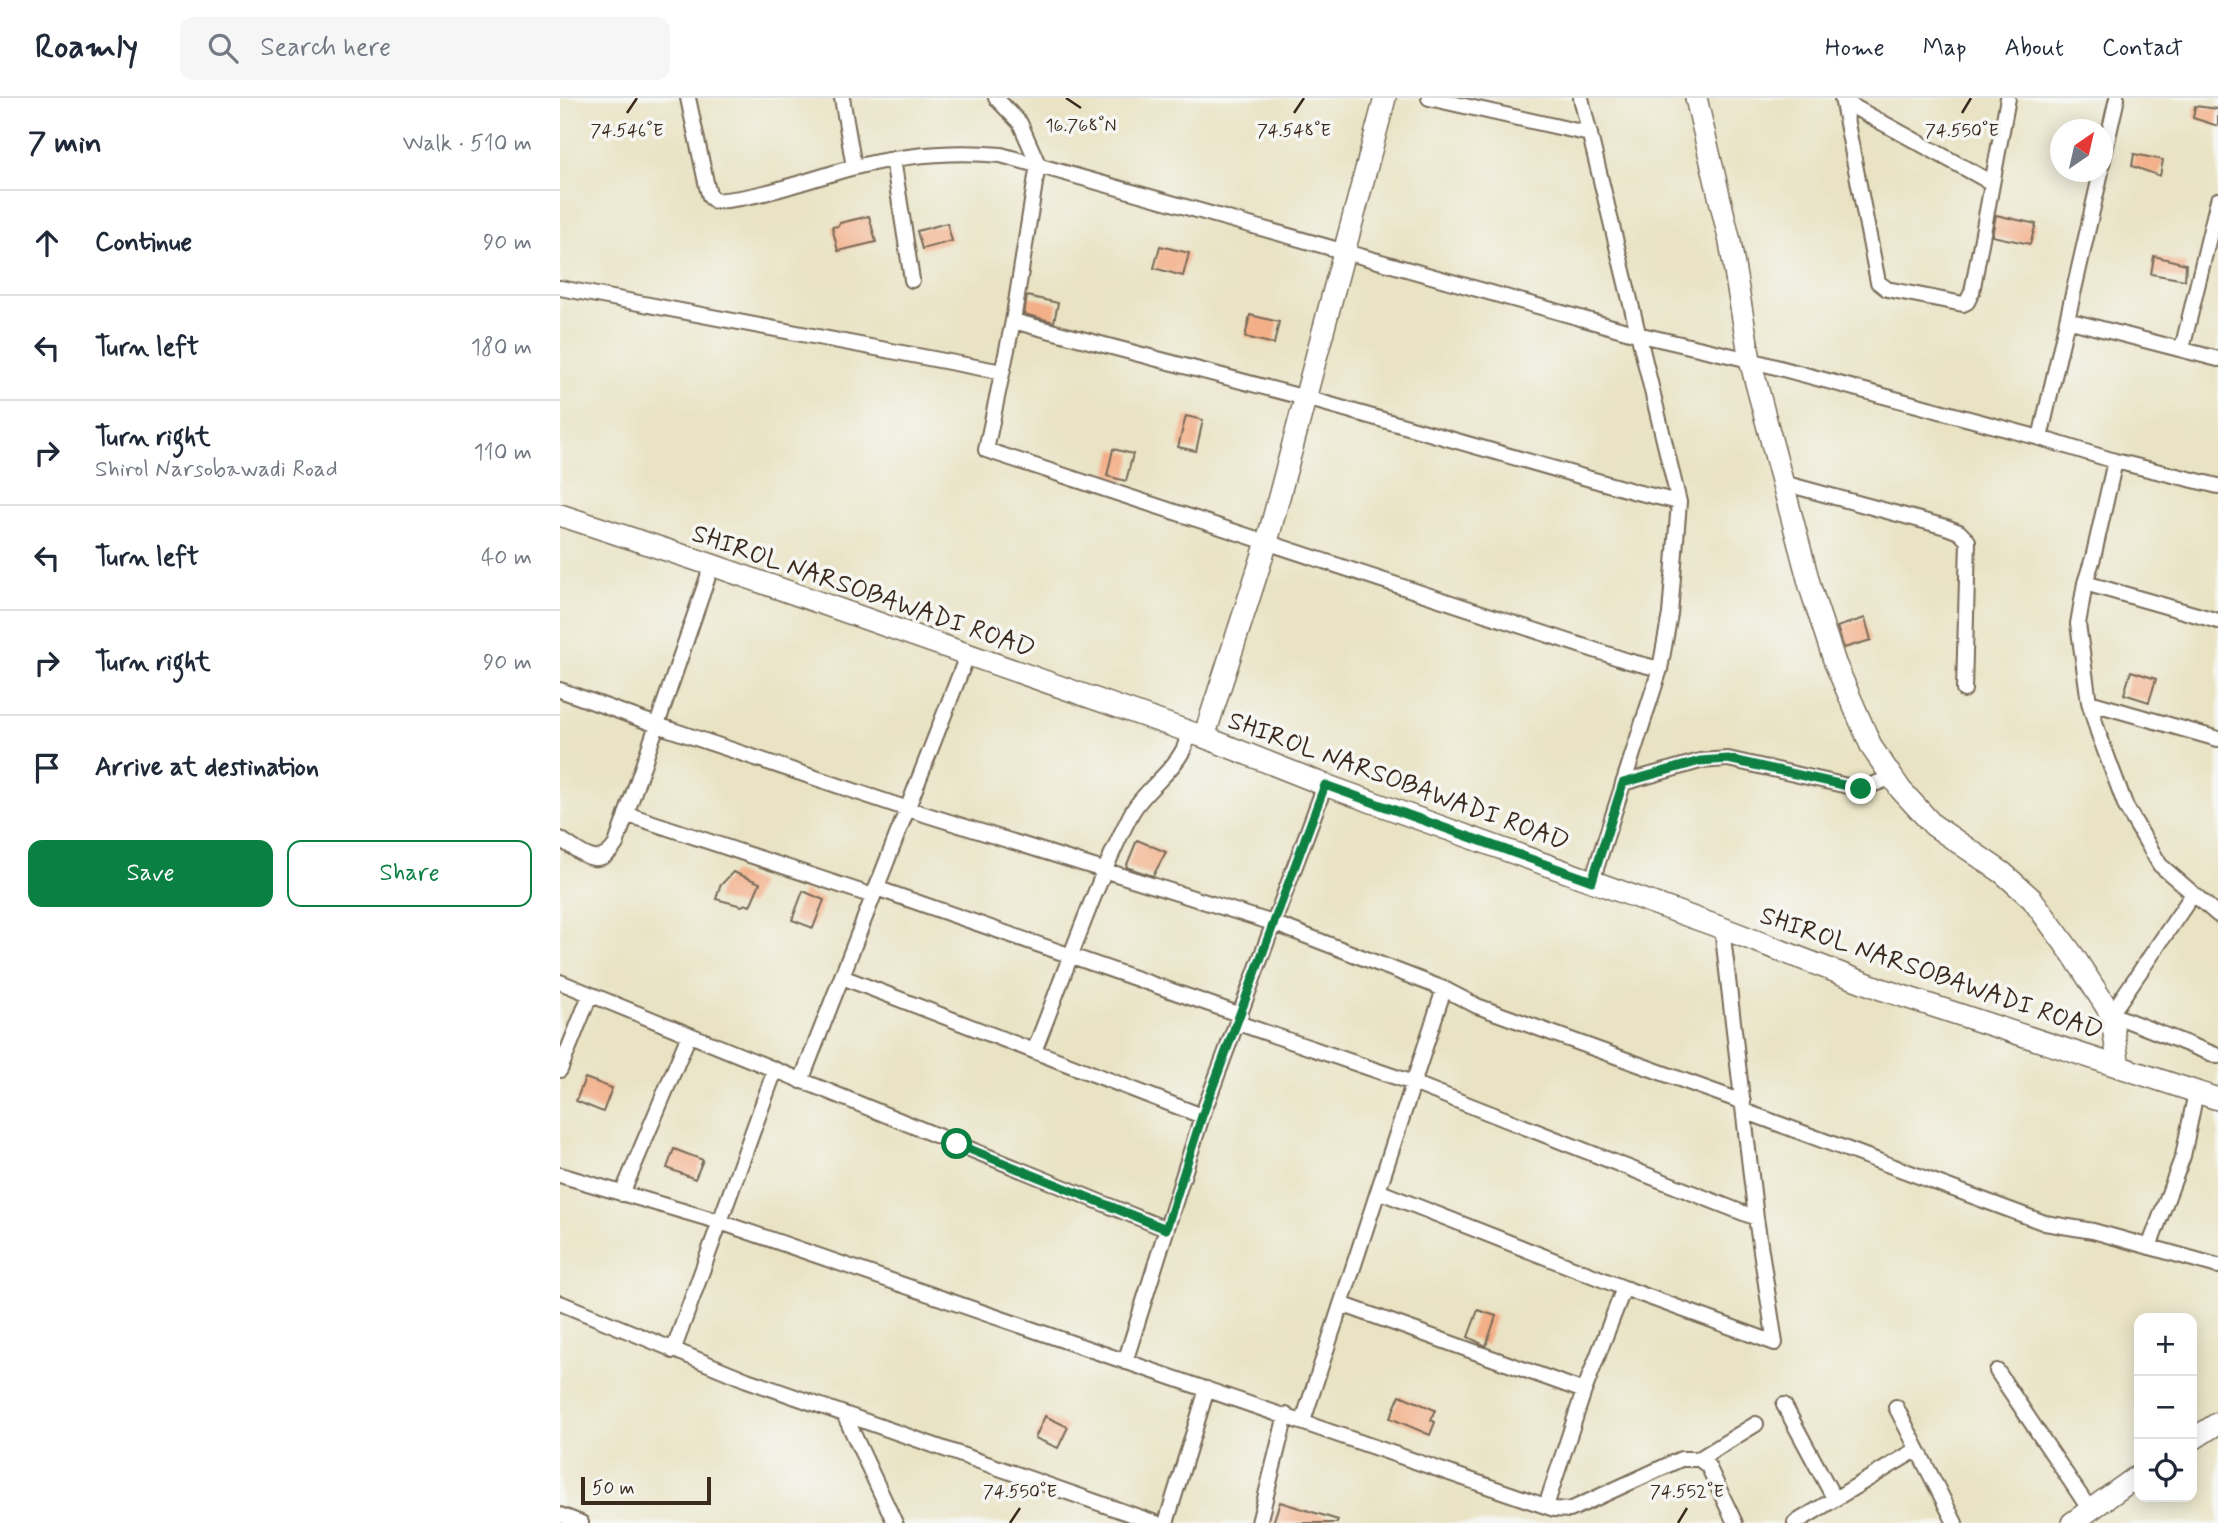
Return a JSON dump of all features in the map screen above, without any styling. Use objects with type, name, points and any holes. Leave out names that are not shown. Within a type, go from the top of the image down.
[{"type":"main road","points":[[1197,735],[1267,542],[1384,98]]},
{"type":"main road","points":[[1696,98],[1730,242],[1750,360],[1811,590],[1835,663],[1872,748],[1933,825],[2003,873],[2032,899],[2111,1014],[2119,1067]]},
{"type":"main road","name":"SHIROL NARSOBAWADI ROAD","points":[[560,515],[712,565],[1197,735],[1325,785],[1722,928],[1881,989],[2218,1099]]},
{"type":"main road","points":[[2194,1439],[2218,1423]]},
{"type":"main road","points":[[2073,1523],[2134,1479]]},
{"type":"street","points":[[688,98],[706,187],[715,201],[893,159],[963,152],[1001,155],[1637,334],[1750,360],[2040,438],[2115,461],[2218,486]]},
{"type":"street","points":[[842,98],[854,167]]},
{"type":"street","points":[[996,98],[1020,123],[1038,164],[1013,321],[986,450],[1628,661],[1660,668]]},
{"type":"street","points":[[1429,98],[1590,134]]},
{"type":"street","points":[[1581,98],[1679,502],[1670,614],[1660,668],[1592,881]]},
{"type":"street","points":[[1842,99],[1876,276],[1882,286],[1963,304],[1968,302],[1972,292],[2008,98]]},
{"type":"street","points":[[2112,119],[2117,98]]},
{"type":"street","points":[[1842,99],[1992,183]]},
{"type":"street","points":[[893,159],[912,280]]},
{"type":"street","points":[[2040,438],[2099,182]]},
{"type":"street","points":[[2182,349],[2214,230],[2218,200]]},
{"type":"street","points":[[560,288],[1002,372]]},
{"type":"street","points":[[2067,320],[2218,359]]},
{"type":"street","points":[[1013,321],[1306,398],[1679,502]]},
{"type":"street","points":[[2115,461],[2085,583],[2078,624],[2089,702],[2126,807],[2160,865],[2218,915]]},
{"type":"street","points":[[1783,483],[1946,527],[1964,536],[1968,541],[1964,690]]},
{"type":"street","points":[[560,839],[591,858],[598,859],[606,857],[616,844],[712,565]]},
{"type":"street","points":[[2085,583],[2218,621]]},
{"type":"street","points":[[801,1081],[967,656]]},
{"type":"street","points":[[560,690],[908,808],[1273,923],[1444,989],[1477,1006],[2045,1223],[2094,1231],[2218,1266]]},
{"type":"street","points":[[2089,702],[2218,739]]},
{"type":"street","points":[[1034,1051],[1105,870],[1136,806],[1197,735]]},
{"type":"street","points":[[1623,783],[1700,761],[1728,759],[1861,789],[1893,777]]},
{"type":"street","points":[[1125,1362],[1202,1116],[1325,785]]},
{"type":"street","points":[[626,814],[875,892],[1072,958],[1413,1083],[1756,1218]]},
{"type":"street","points":[[2193,894],[2111,1014],[2218,1056]]},
{"type":"street","points":[[1378,1191],[1624,1288],[1775,1343],[1756,1218],[1722,928]]},
{"type":"street","points":[[842,977],[1202,1116]]},
{"type":"street","points":[[560,982],[1166,1229]]},
{"type":"street","points":[[1303,1421],[1444,989]]},
{"type":"street","points":[[560,1070],[590,995]]},
{"type":"street","points":[[622,1194],[689,1035]]},
{"type":"street","points":[[673,1351],[775,1070]]},
{"type":"street","points":[[2149,1247],[2183,1156],[2196,1092]]},
{"type":"street","points":[[560,1175],[720,1223],[1286,1415],[1546,1506],[1563,1517],[1570,1510],[1681,1459],[1699,1459],[1756,1424]]},
{"type":"street","points":[[1546,1506],[1584,1391],[1624,1288]]},
{"type":"street","points":[[560,1303],[673,1351],[1156,1523]]},
{"type":"street","points":[[1341,1304],[1584,1391]]},
{"type":"street","points":[[1997,1371],[2090,1510]]},
{"type":"street","points":[[1166,1523],[1207,1389]]},
{"type":"street","points":[[1784,1405],[1834,1498]]},
{"type":"street","points":[[1896,1407],[1955,1523]]},
{"type":"street","points":[[845,1414],[895,1523]]},
{"type":"street","points":[[1259,1523],[1286,1415]]},
{"type":"street","points":[[1795,1523],[1916,1450]]},
{"type":"street","points":[[1699,1459],[1708,1466],[1735,1523]]},
{"type":"street","points":[[560,1514],[577,1522]]},
{"type":"building","points":[[2195,106],[2218,109],[2218,126],[2193,118]]},
{"type":"building","points":[[2134,154],[2163,160],[2160,176],[2132,166]]},
{"type":"building","points":[[1996,215],[2036,224],[2030,244],[1992,236]]},
{"type":"building","points":[[869,216],[876,242],[838,251],[832,227]]},
{"type":"building","points":[[947,223],[952,241],[922,249],[917,231]]},
{"type":"building","points":[[1160,246],[1189,253],[1183,276],[1154,268]]},
{"type":"building","points":[[2154,256],[2186,264],[2185,280],[2151,274]]},
{"type":"building","points":[[1027,296],[1058,303],[1054,322],[1024,314]]},
{"type":"building","points":[[1250,315],[1279,322],[1274,344],[1245,337]]},
{"type":"building","points":[[1186,416],[1203,420],[1196,451],[1178,447]]},
{"type":"building","points":[[1113,449],[1133,454],[1126,481],[1107,476]]},
{"type":"building","points":[[1865,618],[1871,640],[1844,648],[1837,627]]},
{"type":"building","points":[[2131,671],[2156,679],[2149,702],[2124,694]]},
{"type":"building","points":[[1137,840],[1166,852],[1153,876],[1126,867]]},
{"type":"building","points":[[733,872],[760,883],[750,906],[716,899],[720,886]]},
{"type":"building","points":[[803,891],[824,900],[813,928],[792,920]]},
{"type":"building","points":[[585,1078],[612,1088],[603,1112],[576,1101]]},
{"type":"building","points":[[674,1149],[703,1160],[695,1179],[667,1168]]},
{"type":"building","points":[[1478,1310],[1496,1316],[1486,1346],[1468,1337]]},
{"type":"building","points":[[1400,1395],[1435,1410],[1431,1420],[1435,1422],[1430,1435],[1390,1418]]},
{"type":"building","points":[[1045,1416],[1068,1427],[1058,1448],[1035,1438]]},
{"type":"building","points":[[1280,1502],[1338,1520],[1337,1523],[1273,1523]]},
{"type":"route","points":[[957,1144],[1166,1229],[1202,1116],[1325,785],[1592,881],[1623,783],[1700,761],[1728,759],[1861,789]]}]
